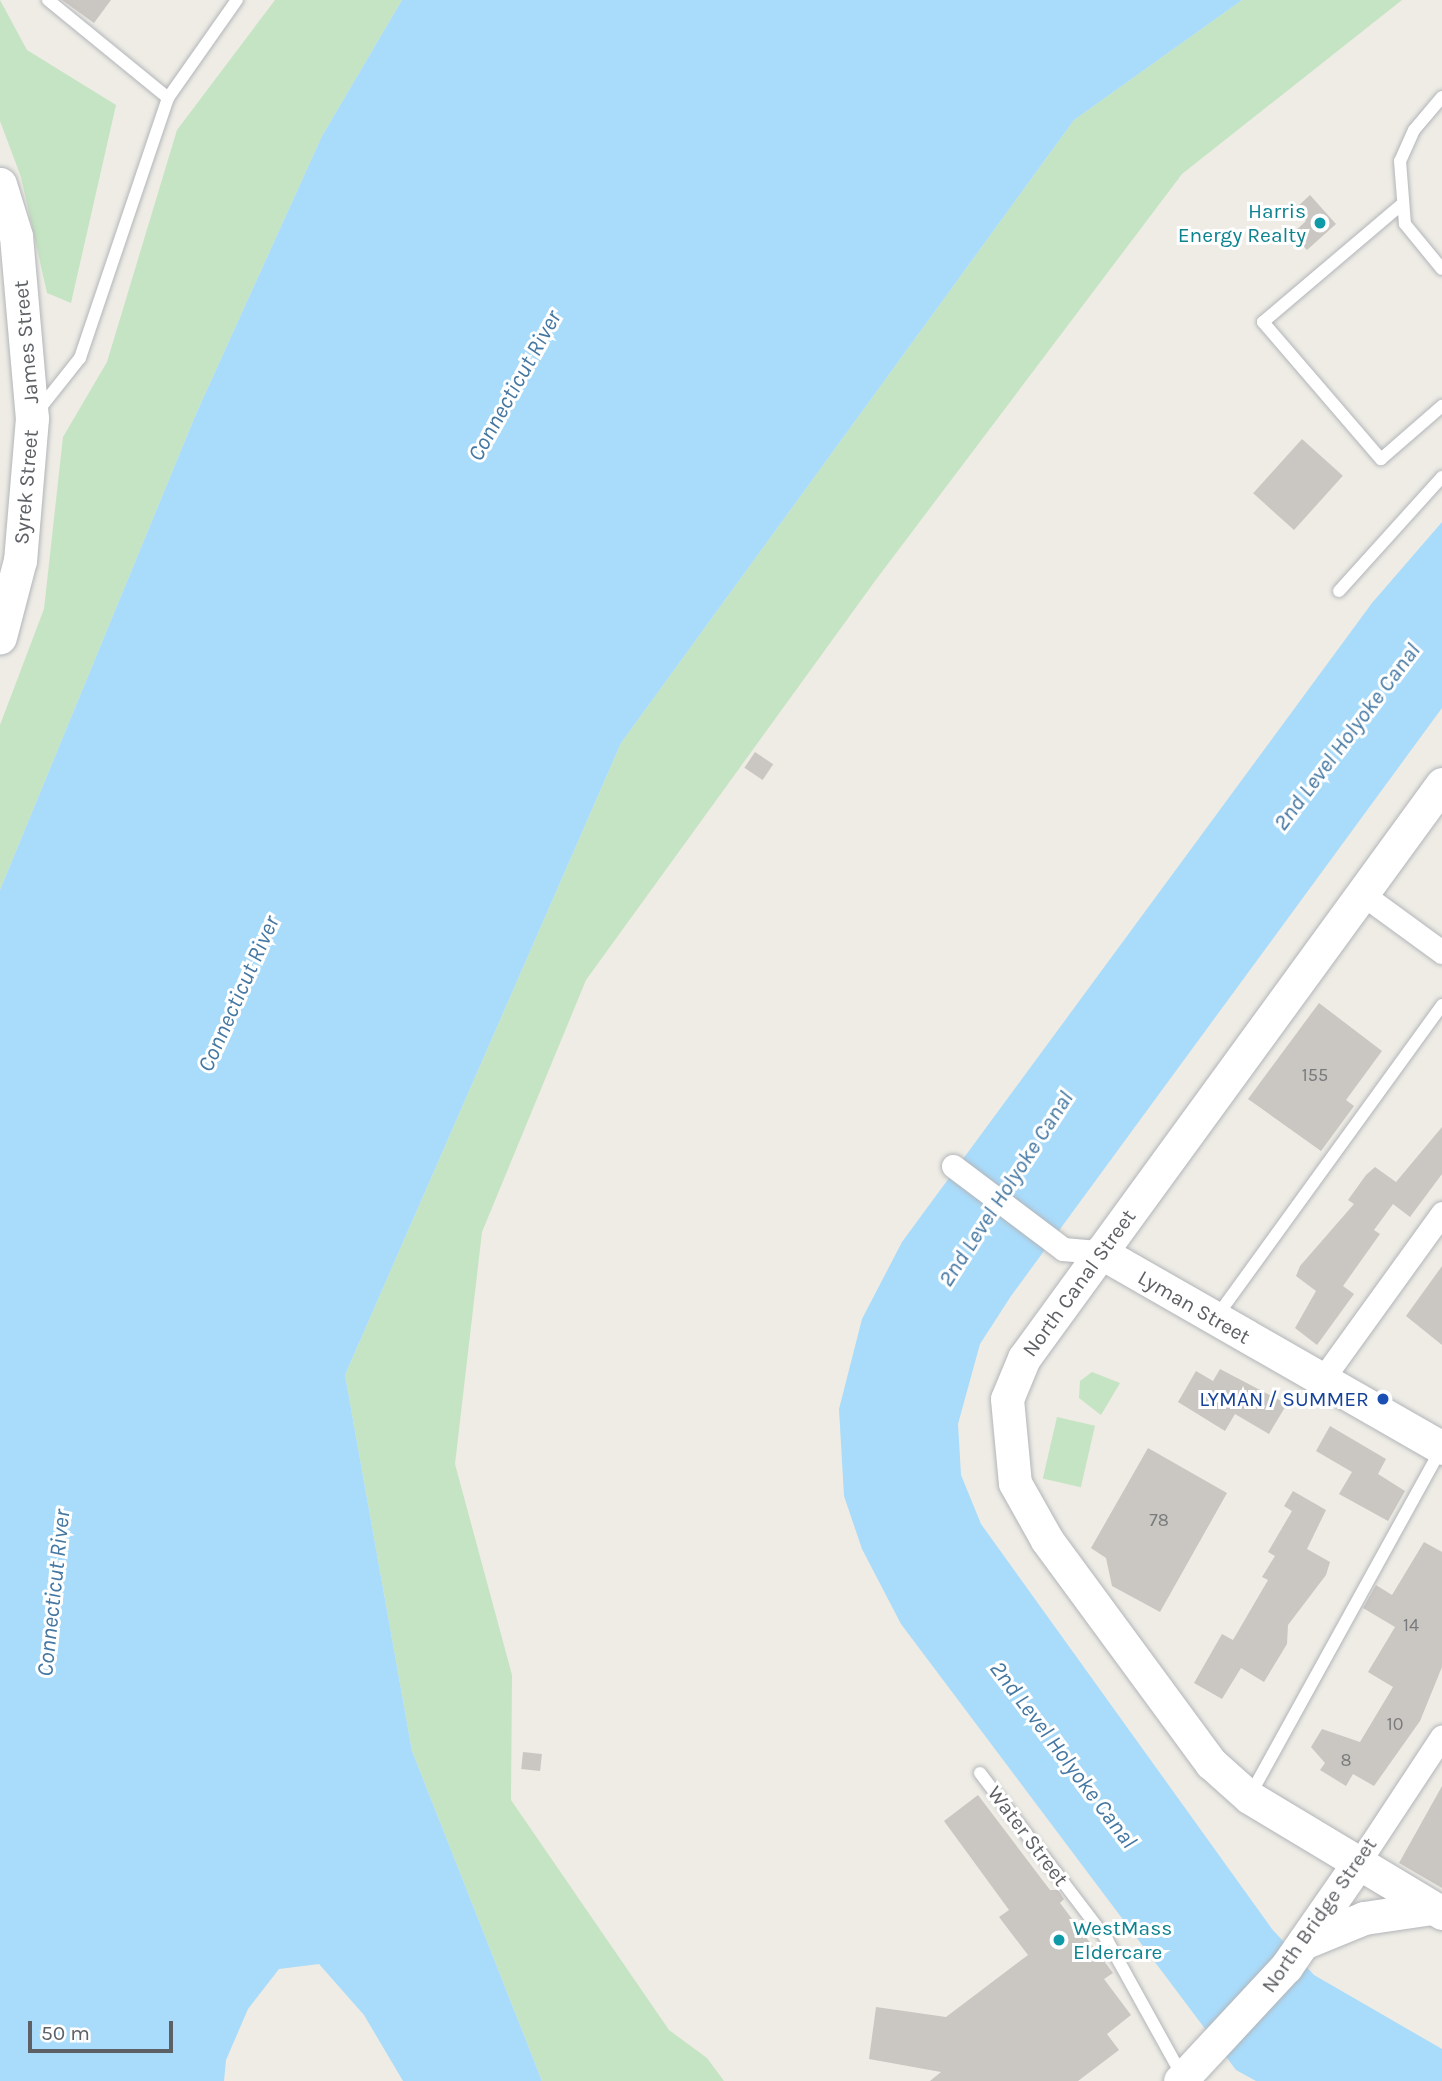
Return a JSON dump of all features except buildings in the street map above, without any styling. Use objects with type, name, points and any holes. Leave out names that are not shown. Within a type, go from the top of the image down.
[{"type":"street","name":"James Street","points":[[0,184],[16,236],[33,418]]},
{"type":"street","name":"Syrek Street","points":[[0,637],[33,418]]},
{"type":"street","name":"North Canal Street","points":[[1437,1910],[1357,1865],[1249,1797],[1211,1763],[1047,1541],[1015,1483],[1007,1399],[1024,1358],[1442,784]]},
{"type":"street","points":[[1361,893],[1442,952]]},
{"type":"street","name":"Lyman Street","points":[[953,1166],[1055,1243],[1100,1252],[1442,1448]]},
{"type":"street","points":[[1321,1381],[1442,1213]]},
{"type":"street","name":"North Bridge Street","points":[[1189,2072],[1302,1944],[1442,1736]]},
{"type":"street","points":[[1302,1944],[1364,1918],[1437,1910]]},
{"type":"lane","points":[[48,0],[168,98]]},
{"type":"lane","points":[[33,418],[80,358],[168,98],[237,0]]},
{"type":"lane","points":[[1442,97],[1414,130],[1400,161],[1401,205],[1405,224],[1442,269]]},
{"type":"lane","points":[[1401,205],[1263,322],[1381,459],[1442,406]]},
{"type":"lane","points":[[1339,591],[1442,477]]},
{"type":"lane","points":[[1215,1319],[1442,1005]]},
{"type":"lane","points":[[1249,1797],[1442,1448]]},
{"type":"lane","name":"Water Street","points":[[980,1773],[1107,1940],[1189,2072]]},
{"type":"green space","points":[[0,0],[27,50],[116,105],[71,303],[47,293],[21,177],[0,121]]},
{"type":"green space","points":[[275,0],[402,0],[322,136],[196,414],[0,890],[0,725],[44,609],[63,437],[107,362],[177,130]]},
{"type":"green space","points":[[1242,0],[1402,0],[1182,174],[875,581],[586,980],[482,1232],[455,1464],[512,1675],[511,1800],[669,2030],[707,2058],[724,2081],[542,2081],[412,1751],[345,1375],[621,743],[1074,120]]},
{"type":"green space","points":[[1092,1372],[1120,1383],[1101,1415],[1079,1398],[1080,1381]]},
{"type":"green space","points":[[1057,1417],[1095,1426],[1081,1487],[1043,1478]]},
{"type":"water","name":"Connecticut River","points":[[402,0],[1242,0],[1074,120],[621,743],[345,1375],[412,1751],[542,2081],[403,2081],[364,2015],[319,1964],[279,1969],[248,2009],[226,2060],[224,2081],[0,2081],[0,890],[196,414],[322,136]]},
{"type":"water","name":"2nd Level Holyoke Canal","points":[[1442,522],[1442,708],[1011,1296],[980,1344],[958,1424],[961,1475],[981,1524],[1272,1929],[1314,1975],[1442,2049],[1442,2081],[1256,2081],[1236,2070],[901,1624],[862,1549],[844,1496],[839,1409],[862,1319],[902,1242],[1372,603]]},
{"type":"place","name":"Harris Energy Realty","points":[[1320,223]]},
{"type":"place","name":"LYMAN / SUMMER","points":[[1383,1399]]},
{"type":"place","name":"WestMass Eldercare","points":[[1059,1940]]}]
